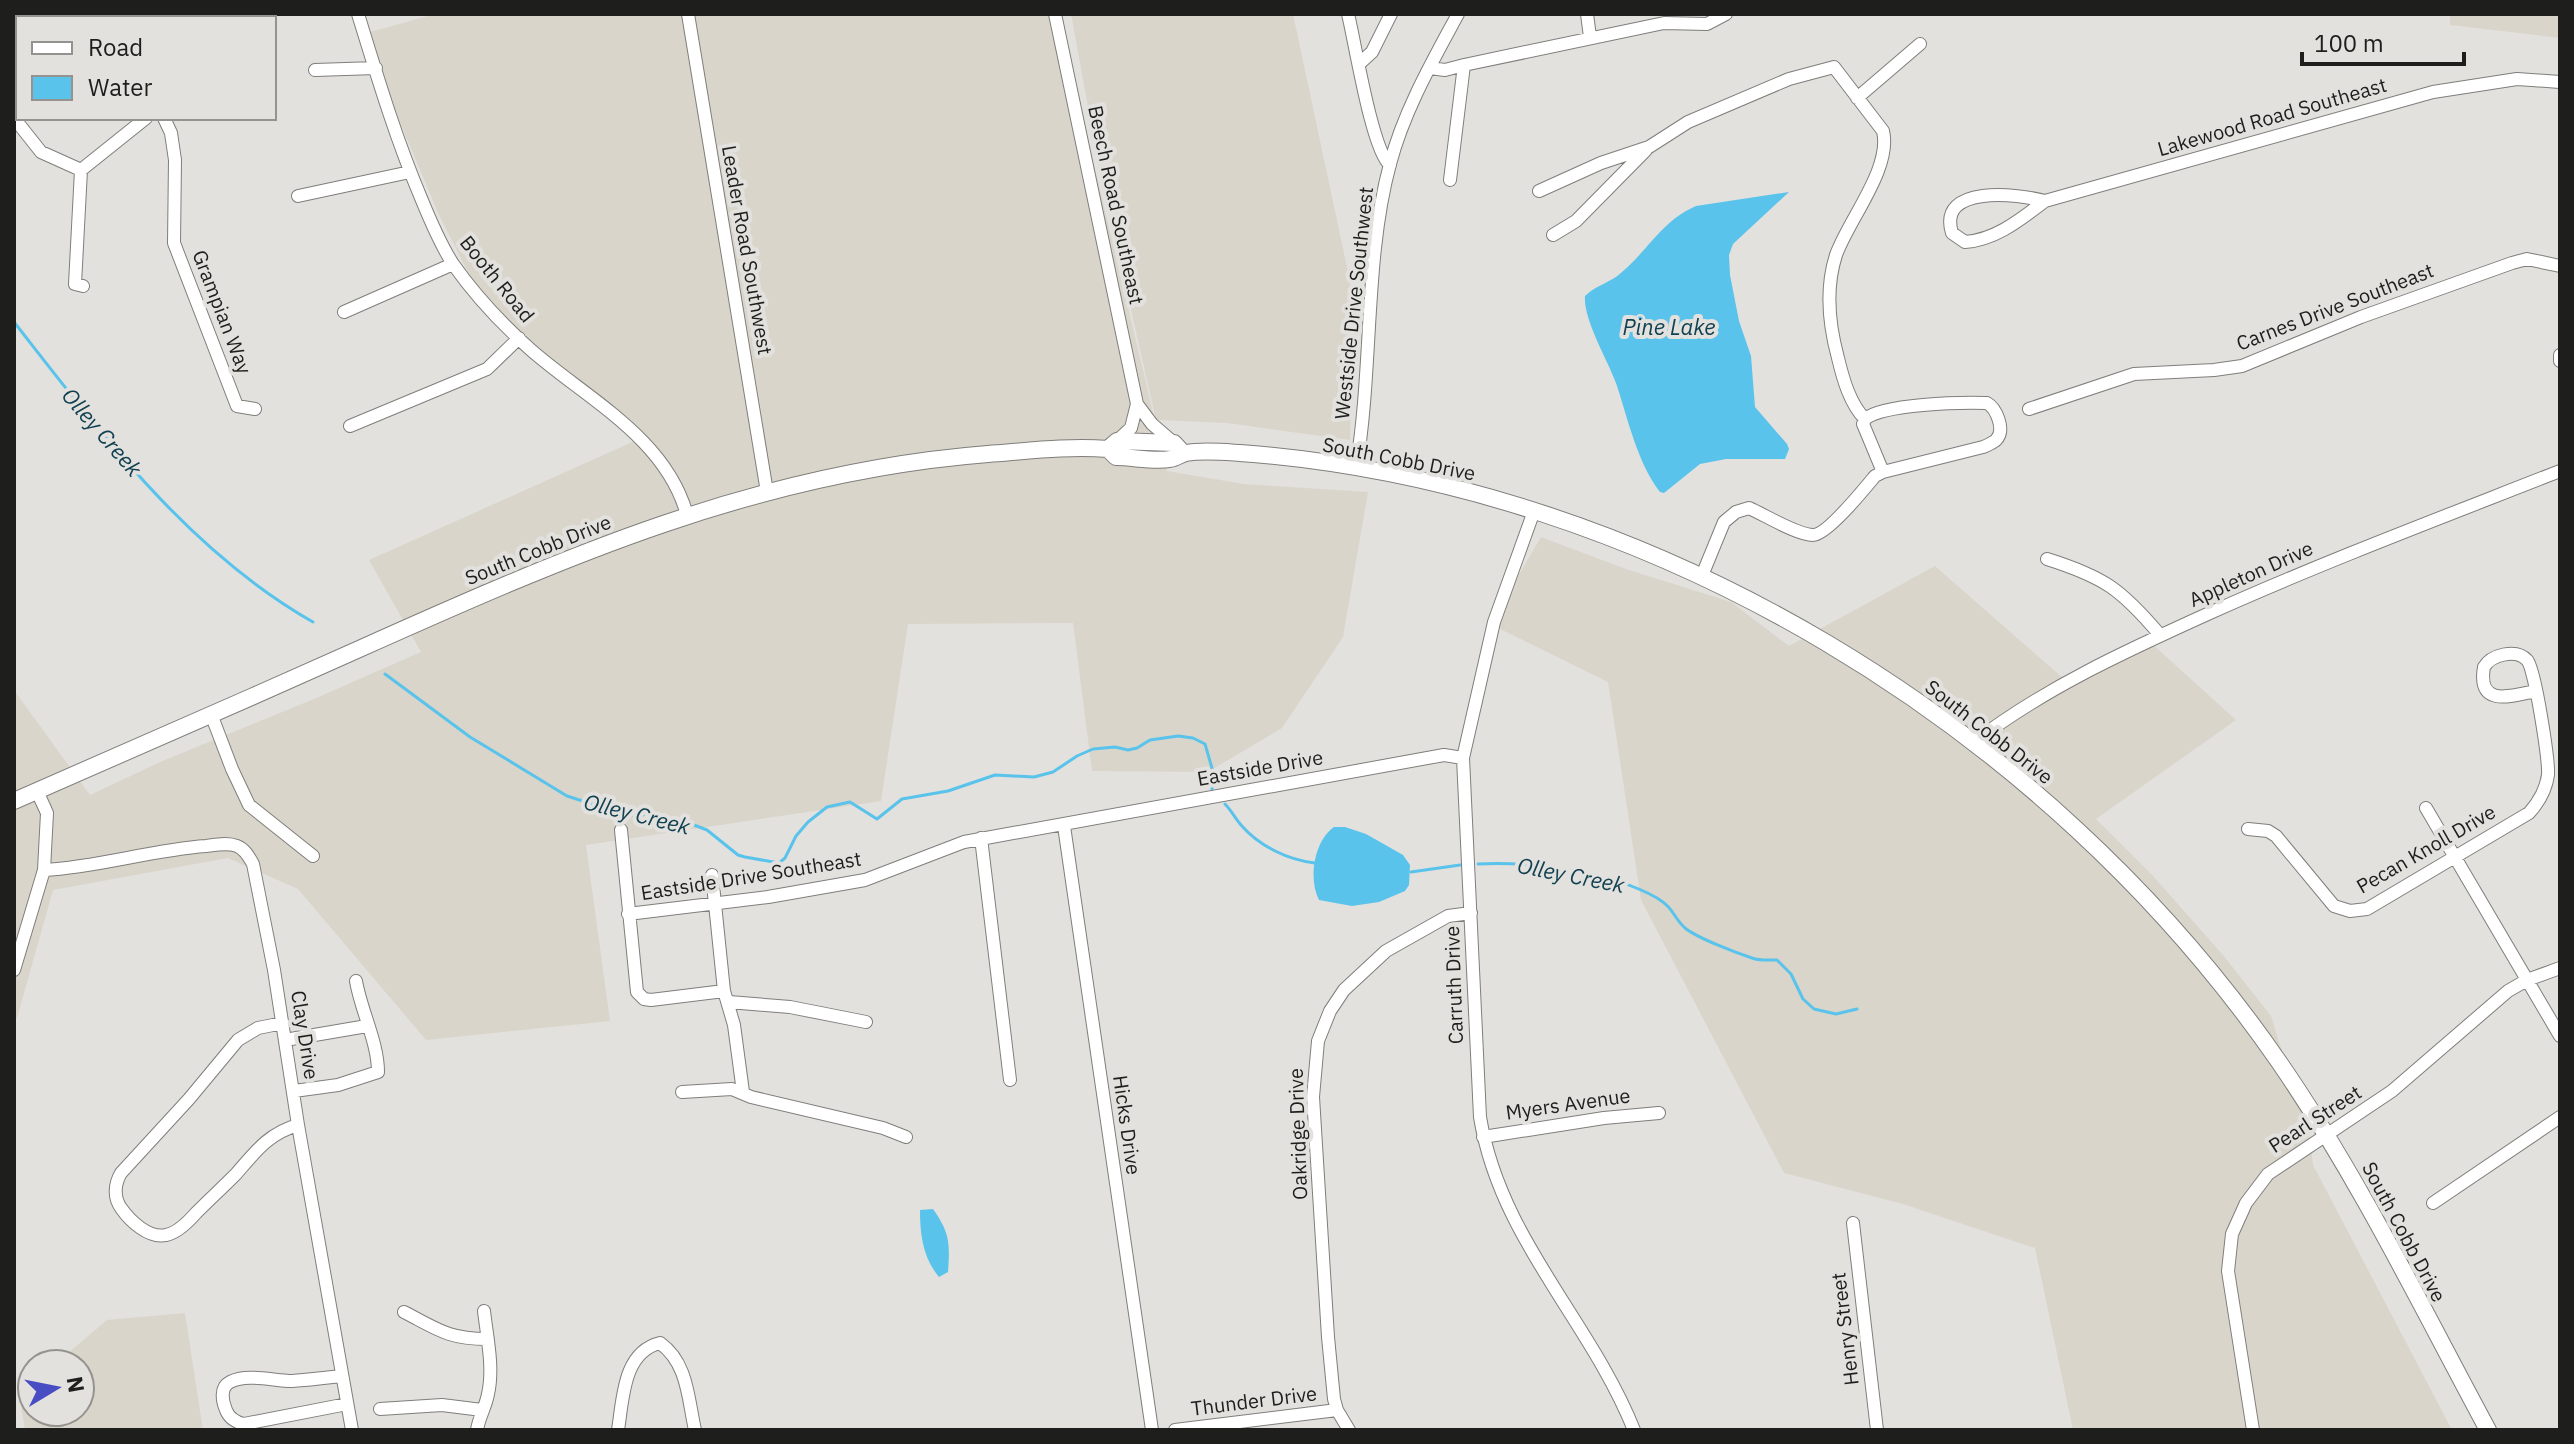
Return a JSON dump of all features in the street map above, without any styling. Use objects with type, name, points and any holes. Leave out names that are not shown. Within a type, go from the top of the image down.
[{"type":"main road","name":"South Cobb Drive","points":[[14,801],[472,598],[596,547],[687,515],[850,473],[928,460],[1113,445],[1116,457],[1173,459],[1178,448],[1238,452],[1356,468],[1459,490],[1534,511],[1623,542],[1804,630],[1920,703],[2036,792],[2087,838],[2154,905],[2234,1001],[2278,1060],[2327,1135],[2488,1430]]},
{"type":"street","name":"Booth Road","points":[[358,14],[401,151],[453,264],[519,338],[632,431],[674,479],[687,515]]},
{"type":"street","name":"Leader Road Southwest","points":[[688,14],[767,492]]},
{"type":"street","name":"Beech Road Southeast","points":[[1055,14],[1137,404],[1152,424],[1178,448]]},
{"type":"street","points":[[1348,14],[1376,136],[1383,159],[1390,165]]},
{"type":"street","points":[[1360,63],[1372,52],[1391,14]]},
{"type":"street","name":"Westside Drive Southwest","points":[[1356,468],[1378,240],[1390,165],[1407,117],[1458,14]]},
{"type":"street","points":[[1587,14],[1590,37]]},
{"type":"street","points":[[1430,68],[1445,70],[1664,23],[1707,24],[1726,14]]},
{"type":"street","points":[[1857,98],[1920,44]]},
{"type":"street","points":[[1450,180],[1464,65]]},
{"type":"street","points":[[1553,235],[1576,221],[1649,147],[1688,122],[1789,79],[1834,67],[1883,131],[1885,140],[1883,162],[1835,258],[1829,306],[1831,332],[1842,374],[1857,410],[1865,419]]},
{"type":"street","points":[[315,70],[376,68]]},
{"type":"street","name":"Lakewood Road Southeast","points":[[2045,201],[2005,195],[1974,197],[1958,204],[1952,211],[1949,225],[1952,233],[1965,242],[1985,239],[2045,201],[2433,92],[2517,79],[2560,82]]},
{"type":"street","points":[[14,118],[41,152],[81,170]]},
{"type":"street","points":[[83,286],[75,284],[81,170],[144,120]]},
{"type":"street","name":"Grampian Way","points":[[165,120],[171,133],[175,160],[174,243],[237,406],[255,409]]},
{"type":"street","points":[[1539,191],[1601,163],[1649,147]]},
{"type":"street","points":[[298,196],[410,172]]},
{"type":"street","name":"Carnes Drive Southeast","points":[[2029,409],[2134,374],[2242,366],[2361,317],[2512,263],[2527,259],[2560,266]]},
{"type":"street","points":[[344,312],[453,264]]},
{"type":"street","points":[[350,426],[487,369],[519,338]]},
{"type":"street","points":[[1701,578],[1724,522],[1736,512],[1749,508],[1814,535],[1830,527],[1875,476],[1995,441],[1999,434],[1992,405],[1977,402],[1899,408],[1875,413],[1865,419],[1863,424],[1883,472]]},
{"type":"street","points":[[1113,445],[1131,428],[1137,404]]},
{"type":"street","name":"Appleton Drive","points":[[1973,743],[1995,726],[2084,674],[2160,635],[2307,570],[2560,471]]},
{"type":"street","name":"Carruth Drive","points":[[1534,511],[1494,622],[1463,758],[1478,1096],[1483,1137],[1496,1179],[1521,1234],[1614,1387],[1634,1430]]},
{"type":"street","points":[[2047,559],[2086,571],[2112,586],[2160,635]]},
{"type":"street","name":"Pecan Knoll Drive","points":[[2248,829],[2268,831],[2276,836],[2328,901],[2341,910],[2367,909],[2529,813],[2541,797],[2548,776],[2548,763],[2536,691],[2531,667],[2520,655],[2495,657],[2484,667],[2484,685],[2497,698],[2536,691]]},
{"type":"street","points":[[211,714],[249,805],[313,856]]},
{"type":"street","name":"Eastside Drive","points":[[1064,826],[1444,755],[1463,758]]},
{"type":"street","points":[[14,970],[44,870],[47,813],[37,791]]},
{"type":"street","points":[[2426,808],[2560,1036]]},
{"type":"street","name":"Eastside Drive Southeast","points":[[628,914],[716,904],[865,880],[948,846],[1064,826]]},
{"type":"street","name":"Hicks Drive","points":[[1064,826],[1152,1430]]},
{"type":"street","points":[[621,830],[635,985],[640,997],[651,1000],[726,996],[866,1022]]},
{"type":"street","points":[[981,838],[1010,1080]]},
{"type":"street","name":"Clay Drive","points":[[44,870],[74,868],[172,848],[237,846],[246,852],[253,864],[261,895],[352,1430]]},
{"type":"street","points":[[712,875],[726,996],[743,1092]]},
{"type":"street","name":"Oakridge Drive","points":[[1349,1430],[1337,1410],[1328,1337],[1313,1097],[1318,1041],[1330,1011],[1344,990],[1377,958],[1448,916],[1471,913]]},
{"type":"street","name":"Pearl Street","points":[[2253,1430],[2230,1300],[2228,1255],[2232,1234],[2246,1203],[2262,1181],[2287,1160],[2392,1091],[2491,1004],[2527,980],[2560,968]]},
{"type":"street","points":[[294,1091],[338,1085],[378,1072],[356,981]]},
{"type":"street","points":[[283,1023],[258,1028],[238,1040],[121,1173],[117,1180],[116,1199],[120,1207],[145,1231],[156,1236],[169,1235],[189,1220],[263,1142],[281,1130],[298,1125]]},
{"type":"street","points":[[285,1040],[367,1026]]},
{"type":"street","points":[[682,1092],[732,1089],[751,1097],[883,1128],[906,1137]]},
{"type":"street","name":"Myers Avenue","points":[[1483,1137],[1604,1118],[1659,1113]]},
{"type":"street","points":[[2433,1203],[2560,1117]]},
{"type":"street","name":"Henry Street","points":[[1853,1223],[1877,1430]]},
{"type":"street","points":[[477,1430],[490,1380],[484,1311]]},
{"type":"street","points":[[404,1312],[440,1333],[466,1339],[487,1339]]},
{"type":"street","points":[[618,1430],[628,1373],[641,1352],[660,1343],[671,1351],[681,1366],[695,1430]]},
{"type":"street","points":[[342,1376],[290,1381],[231,1381],[225,1386],[222,1402],[228,1415],[237,1423],[244,1424],[347,1404]]},
{"type":"street","points":[[380,1409],[442,1405],[482,1410]]},
{"type":"street","name":"Thunder Drive","points":[[1175,1430],[1242,1426],[1337,1410]]},
{"type":"shaded area","points":[[435,14],[1062,14],[1083,118],[1167,471],[1244,484],[1368,492],[1343,637],[1282,728],[1208,772],[1092,771],[1073,623],[908,624],[881,801],[586,845],[610,1021],[426,1040],[298,889],[228,858],[53,890],[14,1020],[14,690],[90,795],[160,762],[421,652],[369,560],[637,440],[533,343],[483,302],[439,215],[363,34]]},
{"type":"shaded area","points":[[1071,14],[1293,14],[1354,300],[1350,440],[1227,423],[1156,420],[1102,183]]},
{"type":"shaded area","points":[[2450,14],[2560,14],[2560,38],[2450,25]]},
{"type":"shaded area","points":[[1541,537],[1626,569],[1731,602],[1789,646],[1935,566],[2071,685],[2150,642],[2236,720],[2096,819],[2153,876],[2223,955],[2271,1016],[2310,1140],[2313,1165],[2452,1430],[2073,1430],[2035,1248],[1903,1204],[1784,1173],[1641,900],[1608,682],[1490,624]]},
{"type":"shaded area","points":[[185,1313],[203,1430],[25,1430],[96,1428],[96,1348],[74,1348],[107,1320]]},
{"type":"water","name":"Pine Lake","points":[[1789,192],[1733,244],[1729,255],[1739,321],[1751,356],[1755,407],[1787,444],[1789,449],[1785,459],[1726,459],[1700,464],[1664,493],[1660,492],[1639,454],[1616,383],[1592,327],[1585,296],[1618,275],[1684,212],[1696,206]]},
{"type":"water","points":[[1334,827],[1366,834],[1403,855],[1410,865],[1409,885],[1405,891],[1379,902],[1352,906],[1319,900],[1314,882],[1315,861],[1322,841]]},
{"type":"water","points":[[933,1209],[943,1225],[949,1246],[948,1272],[939,1277],[926,1254],[921,1228],[920,1210]]},
{"type":"waterway","name":"Olley Creek","points":[[14,322],[114,447],[186,525],[268,593],[313,622]]},
{"type":"waterway","name":"Olley Creek","points":[[385,674],[470,737],[567,796],[620,813],[694,825],[707,830],[738,855],[779,863],[785,858],[796,836],[827,807],[850,802],[877,819],[902,799],[948,791],[995,775],[1034,777],[1053,772],[1093,749],[1115,747],[1128,750],[1150,740],[1178,736],[1193,738],[1205,744],[1214,775],[1212,789]]},
{"type":"waterway","name":"Olley Creek","points":[[1225,804],[1248,833],[1265,845],[1284,855],[1315,863]]},
{"type":"waterway","name":"Olley Creek","points":[[1478,864],[1521,864],[1570,870],[1638,889],[1663,902],[1685,928],[1698,936],[1755,959],[1777,960],[1791,974],[1803,999],[1814,1009],[1836,1014],[1857,1009]]},
{"type":"waterway","name":"Olley Creek","points":[[1411,872],[1460,865]]}]
